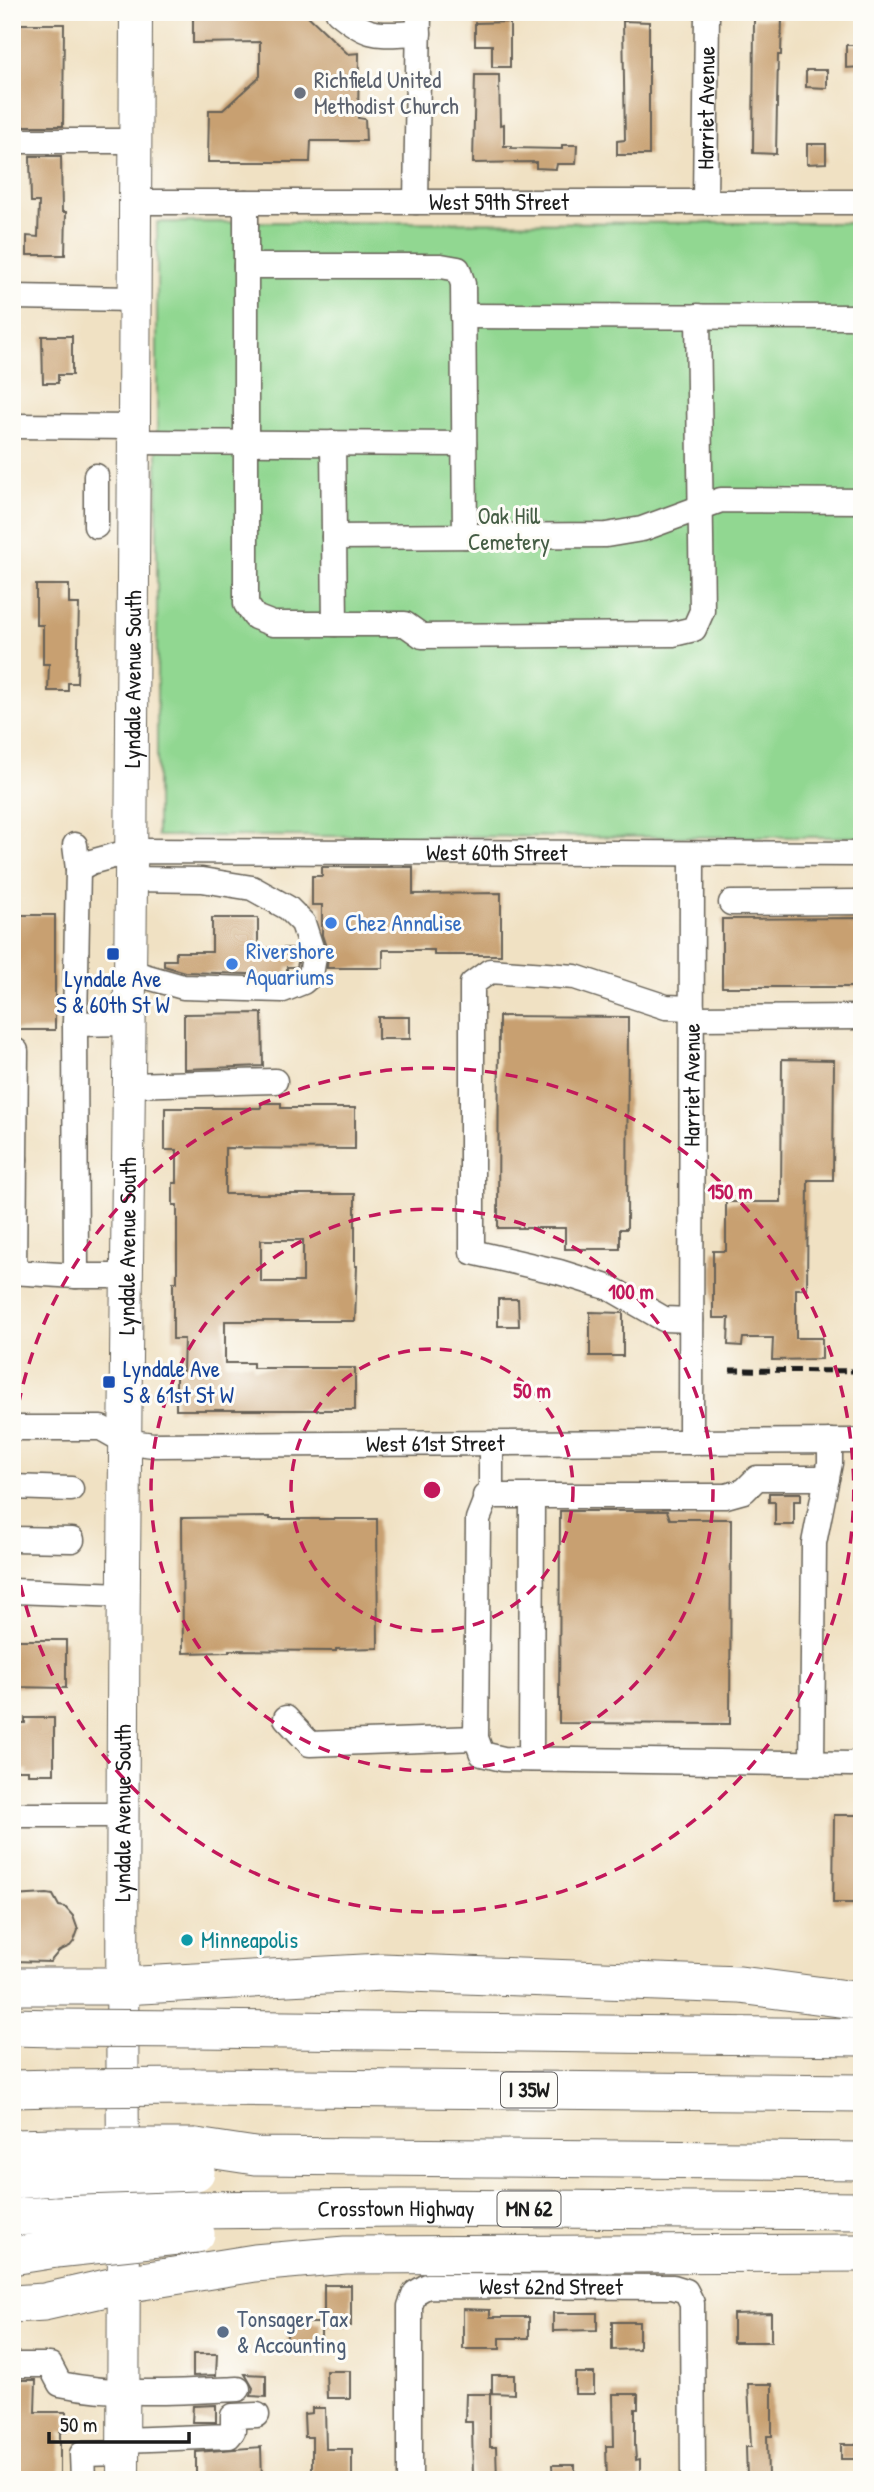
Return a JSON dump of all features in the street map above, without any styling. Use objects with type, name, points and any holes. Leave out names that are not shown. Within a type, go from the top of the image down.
[{"type":"highway","points":[[12,1986],[122,1986],[382,1972],[740,1984],[862,2001]]},
{"type":"highway","points":[[12,2027],[862,2037]]},
{"type":"highway","name":"I 35W","points":[[12,2089],[196,2087],[862,2093]]},
{"type":"highway","points":[[12,2148],[56,2162],[196,2160],[255,2156],[862,2161]]},
{"type":"highway","points":[[12,2179],[56,2162]]},
{"type":"highway","name":"Crosstown Highway","points":[[12,2217],[56,2232],[402,2208],[862,2211]]},
{"type":"highway","points":[[12,2256],[56,2232]]},
{"type":"highway","points":[[12,2304],[44,2302],[124,2284],[255,2263],[345,2255],[862,2253]]},
{"type":"main road","name":"Lyndale Avenue South","points":[[123,2458],[122,1815],[136,12]]},
{"type":"street","points":[[338,12],[364,32],[377,34],[419,22],[416,202]]},
{"type":"street","name":"Harriet Avenue","points":[[705,202],[707,12]]},
{"type":"street","points":[[12,141],[135,141]]},
{"type":"street","name":"West 59th Street","points":[[135,202],[862,202]]},
{"type":"street","points":[[246,202],[246,604],[255,617],[273,624],[405,624],[422,636],[673,634],[694,629],[702,611],[698,316]]},
{"type":"street","points":[[246,266],[441,266],[458,269],[463,284],[465,536]]},
{"type":"street","points":[[12,297],[135,299]]},
{"type":"street","points":[[463,316],[862,317]]},
{"type":"street","points":[[12,426],[245,442],[464,444]]},
{"type":"street","points":[[333,443],[335,624]]},
{"type":"street","points":[[96,476],[96,526]]},
{"type":"street","points":[[334,537],[606,535],[642,529],[721,500],[862,501]]},
{"type":"street","name":"Harriet Avenue","points":[[691,1442],[692,854]]},
{"type":"street","name":"West 60th Street","points":[[131,865],[692,854],[862,854]]},
{"type":"street","points":[[76,1276],[76,857],[92,862],[131,865],[252,888],[288,908],[303,923],[314,957],[311,975],[303,982],[284,990],[183,987],[130,972]]},
{"type":"street","points":[[731,903],[862,902]]},
{"type":"street","points":[[691,1320],[664,1319],[610,1288],[559,1272],[472,1252],[472,984],[490,971],[575,977],[692,1013],[862,1017]]},
{"type":"street","points":[[75,1024],[130,1023]]},
{"type":"street","points":[[16,1051],[13,1272],[126,1276]]},
{"type":"street","points":[[129,1085],[275,1081]]},
{"type":"street","name":"West 61st Street","points":[[12,1428],[101,1428],[124,1441],[153,1445],[862,1441]]},
{"type":"street","points":[[812,1763],[814,1543],[830,1463],[830,1441]]},
{"type":"street","points":[[491,1443],[491,1486],[478,1519],[476,1738],[482,1754],[503,1759],[852,1764],[862,1759]]},
{"type":"street","points":[[485,1496],[726,1496],[744,1491],[757,1478],[827,1478]]},
{"type":"street","points":[[12,1487],[71,1489]]},
{"type":"street","points":[[531,1759],[532,1496]]},
{"type":"street","points":[[12,1539],[72,1540]]},
{"type":"street","points":[[12,1591],[124,1595]]},
{"type":"street","points":[[286,1717],[310,1744],[476,1738]]},
{"type":"street","points":[[12,1815],[122,1815]]},
{"type":"street","name":"West 62nd Street","points":[[410,2480],[410,2306],[415,2293],[427,2286],[673,2287],[685,2291],[692,2302],[693,2480]]},
{"type":"street","points":[[12,2365],[50,2365],[60,2384],[89,2390],[123,2393],[238,2389]]},
{"type":"street","points":[[83,2480],[82,2455],[123,2458],[229,2436],[233,2431],[233,2416],[257,2415]]},
{"type":"green space","name":"Oak Hill Cemetery","points":[[157,222],[862,223],[862,837],[157,836]]},
{"type":"building","name":"Richfield United Methodist Church","points":[[193,12],[304,12],[348,54],[359,53],[358,118],[365,119],[366,141],[311,141],[310,162],[208,162],[209,110],[223,110],[260,76],[260,42],[193,43]]},
{"type":"building","points":[[754,18],[782,19],[781,55],[778,55],[776,154],[753,153]]},
{"type":"building","points":[[623,21],[649,22],[649,155],[617,155],[617,141],[625,140]]},
{"type":"building","points":[[510,22],[510,67],[492,67],[492,45],[475,45],[475,23]]},
{"type":"building","points":[[18,24],[64,24],[63,126],[17,126]]},
{"type":"building","points":[[846,45],[862,45],[862,67],[846,68]]},
{"type":"building","points":[[806,70],[827,70],[827,88],[806,87]]},
{"type":"building","points":[[475,75],[499,75],[500,125],[504,124],[504,146],[562,149],[562,145],[577,145],[576,164],[557,164],[556,169],[536,168],[536,162],[473,163]]},
{"type":"building","points":[[807,144],[826,144],[826,163],[807,164]]},
{"type":"building","points":[[30,156],[61,156],[62,212],[66,212],[65,255],[27,255],[27,236],[38,237],[39,202],[31,202]]},
{"type":"building","points":[[42,336],[72,336],[72,375],[58,375],[58,383],[43,383]]},
{"type":"building","points":[[36,585],[69,585],[69,604],[79,604],[77,683],[68,683],[68,691],[48,691],[49,664],[43,664],[43,625],[36,625]]},
{"type":"building","points":[[322,867],[413,867],[413,894],[501,893],[501,955],[434,955],[434,950],[383,950],[383,968],[327,968],[328,953],[322,935],[322,905],[312,905],[312,876],[322,876]]},
{"type":"building","points":[[12,915],[55,915],[55,1030],[12,1030]]},
{"type":"building","name":"Rivershore Aquariums","points":[[212,918],[258,918],[258,948],[295,948],[299,958],[297,967],[287,967],[287,972],[280,975],[185,972],[164,966],[164,960],[176,960],[176,952],[212,952]]},
{"type":"building","points":[[862,918],[862,987],[722,987],[722,919]]},
{"type":"building","points":[[262,1013],[263,1066],[184,1069],[184,1014]]},
{"type":"building","points":[[499,1016],[628,1017],[627,1229],[620,1229],[620,1249],[565,1249],[565,1228],[498,1228]]},
{"type":"building","points":[[378,1017],[410,1017],[410,1039],[378,1039]]},
{"type":"building","points":[[782,1059],[834,1060],[833,1180],[808,1180],[807,1289],[796,1289],[796,1338],[822,1338],[822,1359],[772,1360],[773,1338],[743,1338],[742,1346],[728,1345],[729,1318],[713,1318],[713,1251],[726,1251],[726,1202],[781,1202]]},
{"type":"building","points":[[261,1103],[281,1103],[281,1108],[355,1108],[355,1149],[225,1148],[225,1194],[355,1194],[355,1321],[225,1321],[225,1363],[253,1363],[253,1368],[355,1368],[355,1410],[176,1410],[176,1371],[183,1371],[184,1339],[173,1339],[173,1282],[177,1282],[177,1205],[173,1205],[173,1183],[177,1183],[177,1150],[165,1150],[165,1108],[261,1108]],"holes":[[[261,1240],[303,1240],[303,1282],[261,1282]]]},
{"type":"building","points":[[498,1299],[518,1299],[519,1326],[498,1326]]},
{"type":"building","points":[[590,1312],[623,1313],[623,1356],[590,1356]]},
{"type":"building","points":[[769,1493],[801,1493],[801,1501],[794,1501],[794,1525],[775,1525],[775,1502],[769,1502]]},
{"type":"building","points":[[560,1511],[667,1511],[670,1519],[731,1519],[730,1724],[559,1723]]},
{"type":"building","points":[[182,1518],[377,1519],[378,1648],[183,1653]]},
{"type":"building","points":[[12,1640],[66,1640],[66,1688],[12,1687]]},
{"type":"building","points":[[25,1718],[54,1718],[54,1774],[28,1774],[28,1770],[12,1770],[12,1723],[25,1723]]},
{"type":"building","points":[[834,1815],[862,1815],[862,1903],[833,1903]]},
{"type":"building","points":[[53,1895],[59,1906],[65,1907],[73,1916],[78,1930],[74,1941],[59,1951],[50,1962],[12,1961],[12,1896]]},
{"type":"building","points":[[324,2285],[351,2285],[351,2326],[324,2326]]},
{"type":"building","points":[[463,2309],[490,2310],[490,2317],[529,2317],[529,2338],[500,2338],[500,2349],[463,2349]]},
{"type":"building","points":[[553,2313],[597,2313],[597,2330],[553,2331]]},
{"type":"building","points":[[771,2313],[771,2342],[733,2342],[733,2314]]},
{"type":"building","points":[[612,2322],[639,2322],[639,2349],[612,2350]]},
{"type":"building","points":[[287,2323],[321,2323],[321,2349],[287,2349]]},
{"type":"building","points":[[193,2354],[217,2354],[216,2375],[193,2376]]},
{"type":"building","points":[[326,2371],[350,2371],[350,2398],[327,2398]]},
{"type":"building","points":[[575,2373],[594,2373],[594,2394],[575,2394]]},
{"type":"building","points":[[245,2374],[266,2375],[266,2397],[251,2396],[253,2388]]},
{"type":"building","points":[[492,2375],[514,2375],[514,2394],[492,2393]]},
{"type":"building","points":[[12,2380],[36,2380],[35,2412],[66,2412],[66,2432],[60,2432],[60,2480],[12,2480]]},
{"type":"building","points":[[748,2384],[772,2384],[772,2436],[767,2436],[768,2478],[747,2478],[746,2447],[751,2447]]},
{"type":"building","points":[[466,2394],[490,2394],[490,2447],[496,2447],[497,2480],[473,2480],[472,2422],[465,2422]]},
{"type":"building","points":[[613,2394],[638,2394],[638,2409],[635,2409],[635,2445],[636,2460],[640,2459],[640,2479],[607,2480],[606,2446],[614,2446]]},
{"type":"building","points":[[216,2405],[216,2422],[192,2422],[193,2406]]},
{"type":"building","points":[[312,2408],[325,2408],[326,2449],[352,2449],[352,2479],[312,2479],[312,2437],[305,2437],[304,2414],[312,2413]]},
{"type":"building","points":[[841,2444],[860,2444],[860,2459],[841,2459]]},
{"type":"building","points":[[261,2447],[262,2480],[196,2480],[196,2452]]},
{"type":"building","points":[[552,2465],[575,2465],[575,2480],[553,2480]]},
{"type":"railway","points":[[730,1370],[862,1371]]},
{"type":"place","name":"Richfield United Methodist Church","points":[[300,93]]},
{"type":"place","name":"Chez Annalise","points":[[331,923]]},
{"type":"place","name":"Lyndale Ave S & 60th St W","points":[[113,954]]},
{"type":"place","name":"Rivershore Aquariums","points":[[232,964]]},
{"type":"place","name":"Lyndale Ave S & 61st St W","points":[[109,1382]]},
{"type":"place","name":"Minneapolis","points":[[187,1940]]},
{"type":"place","name":"Tonsager Tax & Accounting","points":[[223,2332]]}]
